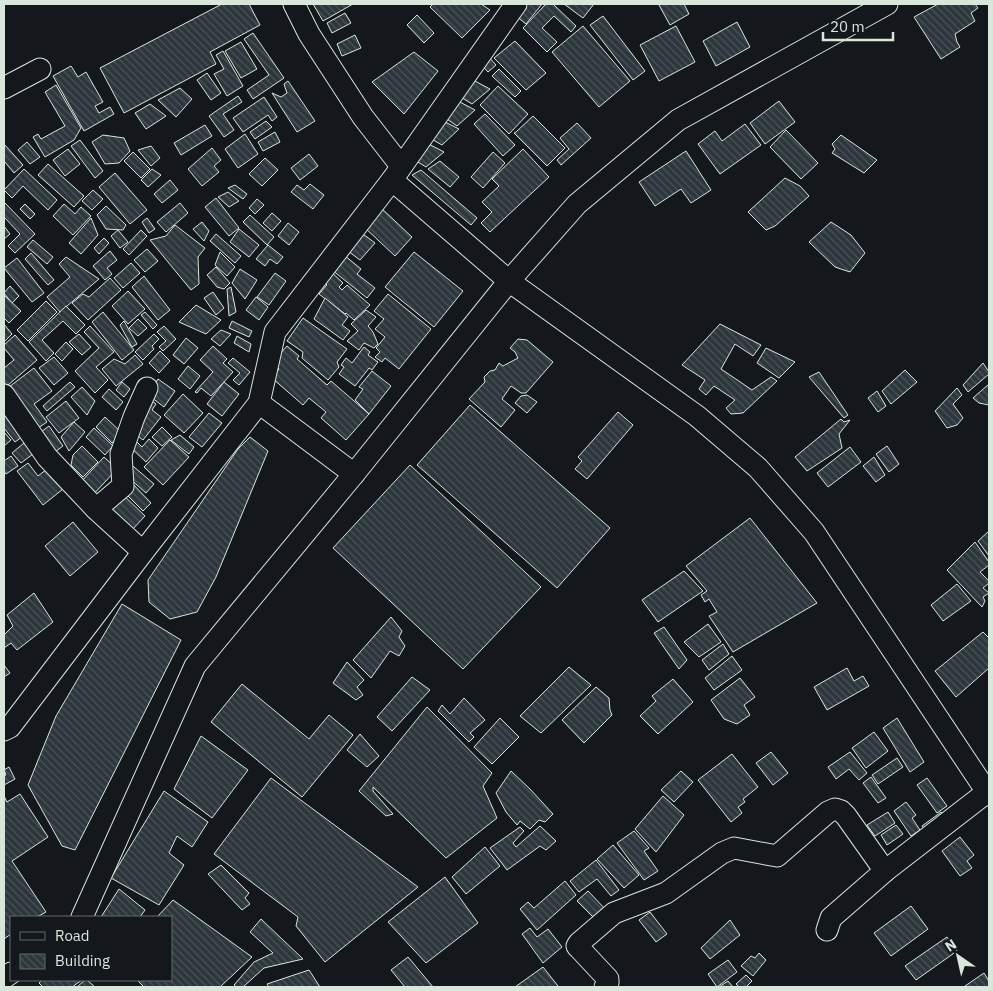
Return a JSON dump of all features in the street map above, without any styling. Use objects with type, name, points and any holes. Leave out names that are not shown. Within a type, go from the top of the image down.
[{"type":"street","points":[[294,4],[310,34],[397,173],[509,281],[697,416],[758,468],[814,532],[988,794],[885,871],[831,918],[827,930]]},
{"type":"street","points":[[4,730],[10,727],[259,403],[275,332],[397,173],[516,4]]},
{"type":"street","points":[[82,916],[195,666],[354,474],[509,281],[577,204],[678,120],[887,4]]},
{"type":"street","points":[[4,88],[40,68]]},
{"type":"street","points":[[96,509],[123,486],[121,454],[147,388]]},
{"type":"street","points":[[4,395],[47,458],[96,509],[143,552]]},
{"type":"street","points":[[259,403],[354,474]]},
{"type":"street","points":[[605,987],[608,979],[577,946],[579,943],[614,913],[666,893],[722,853],[734,848],[777,856],[828,812],[835,809],[841,811],[846,816],[885,871]]},
{"type":"building","points":[[222,4],[249,4],[260,25],[210,52],[216,64],[124,113],[100,68]]},
{"type":"building","points":[[313,4],[353,4],[323,21]]},
{"type":"building","points":[[433,4],[481,4],[490,10],[462,38],[430,7]]},
{"type":"building","points":[[525,4],[542,4],[526,24],[516,16]]},
{"type":"building","points":[[546,4],[553,4],[576,26],[571,32],[554,16],[542,28],[557,42],[547,52],[523,28]]},
{"type":"building","points":[[564,4],[594,4],[583,18]]},
{"type":"building","points":[[684,4],[689,14],[670,25],[659,5]]},
{"type":"building","points":[[938,4],[975,4],[978,8],[971,13],[975,21],[955,34],[960,47],[941,59],[914,17]]},
{"type":"building","points":[[345,13],[351,23],[332,33],[327,23]]},
{"type":"building","points":[[417,15],[434,33],[424,43],[407,25]]},
{"type":"building","points":[[603,16],[645,71],[633,80],[590,25]]},
{"type":"building","points":[[737,22],[750,47],[716,66],[703,41]]},
{"type":"building","points":[[583,26],[630,81],[599,107],[552,52]]},
{"type":"building","points":[[676,26],[695,62],[659,81],[640,45]]},
{"type":"building","points":[[253,33],[284,78],[253,99],[247,90],[269,75],[244,39]]},
{"type":"building","points":[[355,35],[361,48],[342,56],[337,44]]},
{"type":"building","points":[[515,41],[546,73],[526,90],[494,58]]},
{"type":"building","points":[[241,42],[257,69],[241,78],[225,51]]},
{"type":"building","points":[[223,51],[243,86],[227,96],[214,74],[224,69],[216,55]]},
{"type":"building","points":[[414,52],[438,71],[404,114],[372,82]]},
{"type":"building","points":[[486,54],[496,65],[488,72],[478,61]]},
{"type":"building","points":[[71,66],[78,77],[86,72],[103,102],[95,106],[99,113],[110,107],[114,114],[84,131],[53,76]]},
{"type":"building","points":[[499,69],[521,91],[515,97],[492,76]]},
{"type":"building","points":[[207,73],[221,93],[211,100],[197,80]]},
{"type":"building","points":[[471,79],[490,89],[472,104],[459,96]]},
{"type":"building","points":[[288,81],[315,121],[297,132],[272,93],[281,97],[287,93],[284,84]]},
{"type":"building","points":[[56,85],[81,128],[74,140],[45,157],[33,137],[38,134],[41,139],[65,126],[45,92]]},
{"type":"building","points":[[498,86],[528,114],[509,134],[480,105]]},
{"type":"building","points":[[180,88],[192,99],[176,117],[158,100]]},
{"type":"building","points":[[238,96],[242,102],[223,114],[234,130],[224,137],[209,116]]},
{"type":"building","points":[[264,97],[277,117],[272,121],[268,115],[243,132],[233,118]]},
{"type":"building","points":[[456,100],[475,110],[457,126],[444,117]]},
{"type":"building","points":[[779,101],[795,122],[765,144],[750,123]]},
{"type":"building","points":[[150,104],[166,116],[146,129],[135,113]]},
{"type":"building","points":[[485,114],[515,145],[503,156],[474,124]]},
{"type":"building","points":[[533,116],[565,148],[547,166],[514,133]]},
{"type":"building","points":[[441,120],[459,129],[442,145],[428,137]]},
{"type":"building","points":[[266,121],[272,127],[255,139],[250,132]]},
{"type":"building","points":[[577,123],[591,138],[561,165],[557,160],[569,149],[560,138]]},
{"type":"building","points":[[745,124],[761,145],[720,174],[698,144],[715,131],[722,141]]},
{"type":"building","points":[[205,125],[212,136],[181,155],[174,143]]},
{"type":"building","points":[[786,130],[818,163],[801,179],[770,147]]},
{"type":"building","points":[[275,132],[280,142],[263,151],[258,142]]},
{"type":"building","points":[[245,134],[258,154],[238,168],[225,149]]},
{"type":"building","points":[[103,135],[124,138],[130,151],[119,163],[105,164],[92,142]]},
{"type":"building","points":[[841,135],[877,160],[864,173],[832,153],[835,149],[832,144]]},
{"type":"building","points":[[80,140],[103,171],[95,178],[71,146]]},
{"type":"building","points":[[27,142],[40,157],[30,164],[18,150]]},
{"type":"building","points":[[425,142],[444,152],[426,167],[413,159]]},
{"type":"building","points":[[4,144],[23,165],[14,173],[4,161]]},
{"type":"building","points":[[151,146],[160,158],[151,166],[138,150]]},
{"type":"building","points":[[212,148],[221,160],[214,166],[219,172],[202,186],[188,169]]},
{"type":"building","points":[[68,149],[80,164],[65,176],[53,160]]},
{"type":"building","points":[[523,149],[549,177],[490,232],[481,223],[492,212],[482,202],[499,186],[492,179]]},
{"type":"building","points":[[686,151],[711,190],[691,203],[681,189],[655,206],[639,182]]},
{"type":"building","points":[[133,152],[150,169],[141,178],[124,161]]},
{"type":"building","points":[[493,152],[505,163],[483,188],[471,177]]},
{"type":"building","points":[[309,154],[318,166],[300,180],[291,168]]},
{"type":"building","points":[[265,158],[278,170],[262,186],[249,174]]},
{"type":"building","points":[[440,161],[459,177],[450,187],[428,169]]},
{"type":"building","points":[[48,164],[84,196],[74,207],[38,175]]},
{"type":"building","points":[[24,169],[57,200],[48,210],[23,186],[12,198],[4,190]]},
{"type":"building","points":[[152,169],[161,175],[148,187],[141,180]]},
{"type":"building","points":[[421,170],[477,218],[471,225],[412,175]]},
{"type":"building","points":[[115,173],[147,210],[130,224],[99,187]]},
{"type":"building","points":[[785,178],[800,186],[809,196],[775,226],[766,230],[748,212]]},
{"type":"building","points":[[170,180],[178,190],[162,203],[154,194]]},
{"type":"building","points":[[310,184],[324,195],[313,209],[291,192],[297,185],[304,190]]},
{"type":"building","points":[[235,185],[247,194],[243,199],[228,188]]},
{"type":"building","points":[[93,190],[103,199],[92,210],[82,201]]},
{"type":"building","points":[[228,192],[239,201],[229,207],[218,197]]},
{"type":"building","points":[[216,198],[239,228],[229,236],[205,207]]},
{"type":"building","points":[[257,199],[264,205],[255,214],[249,208]]},
{"type":"building","points":[[4,202],[35,234],[15,253],[8,246],[20,234],[4,217]]},
{"type":"building","points":[[180,203],[188,213],[166,232],[157,222]]},
{"type":"building","points":[[25,204],[35,214],[30,219],[20,209]]},
{"type":"building","points":[[64,204],[75,214],[81,207],[91,216],[73,235],[53,216]]},
{"type":"building","points":[[106,206],[126,225],[123,230],[106,229],[97,215]]},
{"type":"building","points":[[379,206],[412,237],[395,256],[362,225]]},
{"type":"building","points":[[272,213],[281,221],[272,231],[263,223]]},
{"type":"building","points":[[250,215],[274,237],[267,245],[243,222]]},
{"type":"building","points":[[91,218],[98,235],[81,254],[69,243]]},
{"type":"building","points":[[147,218],[155,229],[149,233],[142,222]]},
{"type":"building","points":[[202,222],[209,231],[204,241],[193,229]]},
{"type":"building","points":[[831,222],[851,235],[865,253],[850,272],[835,267],[809,242]]},
{"type":"building","points":[[288,223],[299,232],[289,245],[278,236]]},
{"type":"building","points":[[175,225],[205,248],[198,257],[199,284],[191,290],[150,240],[166,236]]},
{"type":"building","points":[[4,226],[10,234],[4,239]]},
{"type":"building","points":[[239,229],[259,245],[249,257],[230,242]]},
{"type":"building","points":[[118,230],[128,242],[120,248],[111,236]]},
{"type":"building","points":[[141,230],[147,236],[129,255],[123,249]]},
{"type":"building","points":[[216,234],[241,256],[235,263],[210,241]]},
{"type":"building","points":[[363,234],[375,243],[360,260],[348,251]]},
{"type":"building","points":[[104,238],[109,243],[99,254],[94,248]]},
{"type":"building","points":[[33,240],[53,257],[47,264],[27,247]]},
{"type":"building","points":[[268,245],[283,257],[277,264],[270,259],[265,266],[256,259]]},
{"type":"building","points":[[147,249],[158,261],[145,272],[134,260]]},
{"type":"building","points":[[110,251],[117,260],[107,268],[112,274],[105,280],[93,266]]},
{"type":"building","points":[[220,252],[235,267],[227,276],[215,265]]},
{"type":"building","points":[[414,252],[463,291],[434,327],[385,287]]},
{"type":"building","points":[[31,253],[54,280],[48,285],[25,259]]},
{"type":"building","points":[[344,255],[361,269],[357,274],[375,288],[367,298],[332,270]]},
{"type":"building","points":[[66,257],[99,279],[60,312],[47,297],[70,277],[59,264]]},
{"type":"building","points":[[17,258],[44,293],[32,302],[4,268]]},
{"type":"building","points":[[131,263],[140,273],[123,288],[114,278]]},
{"type":"building","points":[[216,267],[230,283],[224,289],[217,287],[207,275]]},
{"type":"building","points":[[240,269],[257,280],[245,299],[232,283]]},
{"type":"building","points":[[328,269],[343,283],[339,287],[342,290],[347,285],[370,305],[354,320],[319,294],[327,285],[320,278]]},
{"type":"building","points":[[275,273],[286,281],[269,305],[257,297]]},
{"type":"building","points":[[144,276],[170,310],[158,320],[132,287]]},
{"type":"building","points":[[110,278],[121,290],[88,320],[72,303],[83,294],[89,297]]},
{"type":"building","points":[[10,286],[19,296],[12,303],[4,293]]},
{"type":"building","points":[[231,287],[236,312],[229,316],[227,289]]},
{"type":"building","points":[[128,291],[145,309],[128,324],[112,306]]},
{"type":"building","points":[[213,292],[224,308],[216,315],[204,298]]},
{"type":"building","points":[[388,294],[431,329],[399,369],[385,358],[382,362],[375,357],[380,352],[376,348],[385,337],[375,329],[384,319],[374,311]]},
{"type":"building","points":[[4,295],[21,311],[9,323],[4,318]]},
{"type":"building","points":[[256,297],[268,307],[259,320],[246,310]]},
{"type":"building","points":[[325,298],[348,317],[342,325],[350,331],[343,340],[314,319]]},
{"type":"building","points":[[46,301],[57,312],[28,341],[17,330]]},
{"type":"building","points":[[196,305],[221,320],[206,334],[179,322]]},
{"type":"building","points":[[66,306],[85,325],[76,334],[63,321],[42,340],[54,353],[46,361],[29,342]]},
{"type":"building","points":[[366,310],[376,317],[368,326],[378,344],[374,348],[364,343],[359,350],[347,341],[358,331],[351,324]]},
{"type":"building","points":[[103,312],[134,350],[122,360],[92,322]]},
{"type":"building","points":[[145,312],[157,325],[153,329],[141,315]]},
{"type":"building","points":[[303,318],[347,349],[337,362],[339,367],[328,380],[302,358],[303,352],[287,341]]},
{"type":"building","points":[[138,319],[147,328],[138,336],[129,328]]},
{"type":"building","points":[[124,321],[137,344],[132,347],[120,325]]},
{"type":"building","points":[[232,321],[252,331],[249,337],[229,328]]},
{"type":"building","points":[[4,324],[12,334],[4,342]]},
{"type":"building","points":[[720,324],[761,345],[753,356],[735,344],[721,369],[752,390],[771,377],[777,381],[743,413],[731,414],[726,408],[735,400],[714,386],[706,395],[699,389],[705,380],[682,365]]},
{"type":"building","points":[[90,326],[114,352],[96,367],[108,380],[95,393],[75,371],[99,348],[84,332]]},
{"type":"building","points":[[164,326],[176,339],[163,351],[159,347],[166,341],[157,332]]},
{"type":"building","points":[[221,330],[231,334],[220,346],[211,339]]},
{"type":"building","points":[[79,334],[91,347],[82,355],[69,342]]},
{"type":"building","points":[[154,334],[159,339],[152,346],[154,349],[143,360],[135,352]]},
{"type":"building","points":[[15,335],[37,360],[7,386],[4,382],[4,368],[14,360],[4,348],[4,345]]},
{"type":"building","points":[[237,336],[251,344],[249,352],[234,343]]},
{"type":"building","points":[[186,338],[198,348],[184,364],[173,355]]},
{"type":"building","points":[[518,339],[527,340],[553,362],[526,393],[521,393],[511,386],[502,399],[515,410],[501,427],[469,399],[485,382],[484,377],[490,371],[495,370],[499,363],[503,366],[518,358],[510,348]]},
{"type":"building","points":[[66,342],[73,349],[62,361],[55,354]]},
{"type":"building","points":[[213,346],[227,359],[223,363],[233,372],[211,396],[201,388],[197,393],[195,392],[213,372],[200,360]]},
{"type":"building","points":[[287,346],[299,356],[297,359],[327,385],[331,381],[369,414],[346,440],[321,418],[326,412],[309,398],[303,405],[272,378],[279,369],[272,363]]},
{"type":"building","points":[[364,347],[370,352],[368,355],[378,362],[372,370],[369,368],[355,386],[339,374],[344,367],[341,365],[346,358],[352,363]]},
{"type":"building","points":[[766,348],[795,362],[779,378],[757,363]]},
{"type":"building","points":[[160,351],[170,361],[159,373],[149,363]]},
{"type":"building","points":[[135,355],[143,364],[116,386],[102,369],[114,359],[125,364]]},
{"type":"building","points":[[54,357],[68,373],[54,385],[39,368]]},
{"type":"building","points":[[233,358],[250,372],[239,385],[233,380],[240,373],[228,363]]},
{"type":"building","points":[[983,363],[989,374],[968,392],[963,385]]},
{"type":"building","points":[[188,366],[200,376],[190,389],[178,379]]},
{"type":"building","points":[[34,368],[52,391],[34,404],[47,422],[35,430],[5,390]]},
{"type":"building","points":[[905,370],[917,382],[891,404],[882,391]]},
{"type":"building","points":[[372,371],[391,386],[369,414],[355,400],[363,389],[359,387]]},
{"type":"building","points":[[819,372],[848,415],[844,418],[809,377]]},
{"type":"building","points":[[158,379],[175,391],[164,407],[147,394]]},
{"type":"building","points":[[70,382],[75,387],[47,411],[43,406]]},
{"type":"building","points":[[122,382],[130,389],[124,397],[116,390]]},
{"type":"building","points":[[224,382],[239,394],[222,416],[207,404]]},
{"type":"building","points":[[989,384],[989,405],[979,403],[973,398]]},
{"type":"building","points":[[82,387],[95,401],[87,415],[71,397]]},
{"type":"building","points":[[957,388],[962,395],[953,404],[963,418],[957,425],[947,428],[935,411]]},
{"type":"building","points":[[109,389],[123,402],[116,410],[102,397]]},
{"type":"building","points":[[877,391],[886,406],[878,412],[868,398]]},
{"type":"building","points":[[183,394],[203,413],[184,433],[164,415]]},
{"type":"building","points":[[527,395],[537,402],[527,413],[515,403],[521,396]]},
{"type":"building","points":[[148,398],[156,404],[152,410],[161,417],[143,440],[134,433]]},
{"type":"building","points":[[66,401],[79,418],[59,433],[46,417]]},
{"type":"building","points":[[4,405],[26,434],[15,442],[4,428]]},
{"type":"building","points":[[470,405],[610,528],[557,588],[417,465]]},
{"type":"building","points":[[618,412],[633,425],[587,479],[575,469],[582,461],[578,457]]},
{"type":"building","points":[[209,413],[222,423],[202,447],[189,437]]},
{"type":"building","points":[[105,417],[122,433],[112,443],[96,427]]},
{"type":"building","points":[[841,419],[844,422],[850,420],[839,434],[842,448],[807,471],[795,457]]},
{"type":"building","points":[[74,422],[85,432],[69,451],[61,437]]},
{"type":"building","points":[[49,426],[63,446],[51,455],[37,435]]},
{"type":"building","points":[[162,427],[172,437],[162,446],[152,437]]},
{"type":"building","points":[[94,428],[113,446],[105,455],[86,437]]},
{"type":"building","points":[[4,432],[11,440],[4,446]]},
{"type":"building","points":[[180,435],[194,447],[189,454],[171,440]]},
{"type":"building","points":[[132,437],[142,447],[149,439],[158,448],[146,462],[129,446]]},
{"type":"building","points":[[250,437],[268,451],[216,577],[197,612],[170,619],[149,602],[148,580],[238,449]]},
{"type":"building","points":[[170,440],[189,457],[163,485],[144,467]]},
{"type":"building","points":[[24,443],[33,454],[21,463],[12,453]]},
{"type":"building","points":[[82,446],[98,462],[83,477],[71,465],[73,455]]},
{"type":"building","points":[[887,446],[899,464],[889,472],[876,454]]},
{"type":"building","points":[[850,447],[861,462],[828,487],[817,473]]},
{"type":"building","points":[[11,456],[18,466],[6,474],[4,471],[4,461]]},
{"type":"building","points":[[104,457],[117,469],[91,497],[78,485]]},
{"type":"building","points":[[874,457],[885,475],[876,482],[863,466]]},
{"type":"building","points":[[127,461],[154,484],[146,493],[129,478]]},
{"type":"building","points":[[28,463],[38,476],[47,469],[63,489],[43,505],[17,471]]},
{"type":"building","points":[[410,465],[541,587],[463,669],[333,548]]},
{"type":"building","points":[[131,482],[151,503],[143,511],[123,491]]},
{"type":"building","points":[[120,492],[145,516],[130,532],[105,507]]},
{"type":"building","points":[[750,518],[817,603],[733,652],[709,616],[717,612],[709,599],[705,602],[701,595],[707,591],[686,566]]},
{"type":"building","points":[[73,522],[98,552],[70,576],[45,546]]},
{"type":"building","points":[[989,531],[989,556],[978,541]]},
{"type":"building","points":[[975,542],[989,562],[989,565],[980,572],[989,581],[983,588],[989,593],[983,597],[985,601],[982,607],[947,570]]},
{"type":"building","points":[[684,571],[703,591],[658,622],[642,600]]},
{"type":"building","points":[[957,584],[971,601],[943,621],[931,605]]},
{"type":"building","points":[[34,593],[53,622],[17,650],[11,643],[4,648],[4,635],[13,626],[7,615]]},
{"type":"building","points":[[122,604],[181,640],[75,850],[62,846],[28,785],[56,716]]},
{"type":"building","points":[[391,617],[402,631],[399,637],[405,646],[399,656],[390,651],[371,678],[353,660]]},
{"type":"building","points":[[708,624],[721,642],[699,657],[684,642]]},
{"type":"building","points":[[664,627],[687,660],[679,669],[654,633]]},
{"type":"building","points":[[983,632],[989,638],[989,668],[956,697],[935,671]]},
{"type":"building","points":[[723,644],[729,654],[709,670],[702,660]]},
{"type":"building","points":[[732,656],[742,670],[714,690],[705,678]]},
{"type":"building","points":[[347,662],[364,680],[357,687],[363,695],[356,700],[333,683]]},
{"type":"building","points":[[4,665],[10,673],[4,677]]},
{"type":"building","points":[[569,667],[591,685],[541,733],[520,716]]},
{"type":"building","points":[[847,668],[854,681],[863,676],[869,686],[827,710],[814,687]]},
{"type":"building","points":[[412,677],[430,690],[392,731],[377,717]]},
{"type":"building","points":[[740,678],[755,697],[744,705],[750,715],[737,724],[724,719],[711,700]]},
{"type":"building","points":[[673,679],[693,702],[658,734],[640,716],[656,701],[652,696]]},
{"type":"building","points":[[242,684],[309,739],[329,715],[353,735],[302,797],[211,722]]},
{"type":"building","points":[[596,687],[609,698],[612,715],[584,743],[562,720]]},
{"type":"building","points":[[464,698],[485,720],[470,733],[474,737],[469,742],[438,711],[442,705],[450,714]]},
{"type":"building","points":[[427,707],[492,773],[483,786],[497,818],[446,858],[373,787],[373,791],[393,814],[386,816],[359,791]]},
{"type":"building","points":[[500,718],[519,737],[492,764],[474,747]]},
{"type":"building","points":[[897,718],[924,762],[910,772],[883,728]]},
{"type":"building","points":[[874,732],[888,751],[866,768],[852,748]]},
{"type":"building","points":[[360,734],[379,756],[367,767],[347,750]]},
{"type":"building","points":[[201,736],[248,770],[212,818],[174,789]]},
{"type":"building","points":[[771,752],[788,773],[773,785],[756,763]]},
{"type":"building","points":[[850,752],[867,773],[859,780],[849,769],[836,779],[828,767]]},
{"type":"building","points":[[732,754],[758,787],[743,799],[745,802],[738,807],[742,813],[731,822],[698,780]]},
{"type":"building","points":[[897,758],[903,767],[878,784],[872,775]]},
{"type":"building","points":[[9,767],[15,779],[4,785],[4,776],[6,775],[4,770]]},
{"type":"building","points":[[511,771],[553,814],[545,822],[539,820],[530,829],[520,821],[517,825],[506,812],[496,793]]},
{"type":"building","points":[[681,771],[693,782],[674,802],[661,790]]},
{"type":"building","points":[[871,777],[886,798],[878,803],[863,783]]},
{"type":"building","points":[[271,778],[418,887],[325,962],[296,926],[298,917],[214,854]]},
{"type":"building","points":[[927,778],[947,806],[937,813],[917,785]]},
{"type":"building","points":[[164,791],[208,822],[192,847],[177,836],[169,853],[184,865],[159,905],[111,878]]},
{"type":"building","points":[[20,794],[48,837],[12,861],[46,912],[39,916],[10,916],[10,935],[4,939],[4,796],[7,802]]},
{"type":"building","points":[[663,796],[684,815],[656,852],[635,829]]},
{"type":"building","points":[[906,802],[916,815],[912,818],[920,830],[911,836],[894,811]]},
{"type":"building","points":[[888,812],[895,823],[875,836],[867,825]]},
{"type":"building","points":[[941,812],[948,821],[929,835],[922,826]]},
{"type":"building","points":[[896,825],[903,834],[887,845],[881,835]]},
{"type":"building","points":[[540,826],[556,841],[546,850],[540,846],[507,870],[490,848],[520,827],[524,831],[513,843],[516,847]]},
{"type":"building","points":[[634,831],[649,848],[644,851],[658,871],[644,880],[617,843]]},
{"type":"building","points":[[960,837],[974,855],[967,861],[972,868],[960,876],[942,851]]},
{"type":"building","points":[[613,845],[639,875],[624,888],[597,859]]},
{"type":"building","points":[[485,847],[500,866],[466,894],[452,877]]},
{"type":"building","points":[[596,860],[619,890],[611,896],[597,879],[579,892],[570,881]]},
{"type":"building","points":[[221,865],[249,893],[245,898],[250,904],[242,910],[208,874]]},
{"type":"building","points":[[445,877],[478,923],[426,963],[388,922]]},
{"type":"building","points":[[565,881],[576,895],[537,930],[520,909],[528,902],[534,908]]},
{"type":"building","points":[[119,889],[145,910],[141,916],[102,916]]},
{"type":"building","points":[[588,891],[608,912],[598,922],[577,901]]},
{"type":"building","points":[[173,900],[252,957],[220,987],[144,987],[138,981],[172,981],[172,916],[158,916]]},
{"type":"building","points":[[911,906],[928,929],[891,956],[874,933]]},
{"type":"building","points":[[650,912],[667,934],[656,942],[639,920]]},
{"type":"building","points":[[261,919],[303,959],[264,968],[243,987],[236,987],[234,985],[254,962],[273,953],[250,932]]},
{"type":"building","points":[[730,920],[740,935],[710,959],[701,948]]},
{"type":"building","points":[[530,928],[537,937],[548,929],[562,947],[543,963],[522,934]]},
{"type":"building","points":[[947,937],[957,951],[916,980],[905,966]]},
{"type":"building","points":[[759,953],[766,960],[753,976],[741,966],[751,956],[755,958]]},
{"type":"building","points":[[408,957],[433,987],[405,987],[391,970]]},
{"type":"building","points":[[728,960],[737,972],[717,987],[708,974]]},
{"type":"building","points":[[543,967],[558,986],[515,987]]},
{"type":"building","points":[[309,970],[320,987],[269,987],[267,984]]},
{"type":"building","points":[[984,973],[989,981],[989,987],[965,986]]},
{"type":"building","points":[[746,975],[752,981],[746,987],[739,987],[736,984]]},
{"type":"building","points":[[41,981],[81,981],[72,987],[43,987],[39,983]]},
{"type":"building","points":[[84,981],[88,981],[95,987],[77,987]]},
{"type":"building","points":[[728,981],[733,987],[719,987]]}]
